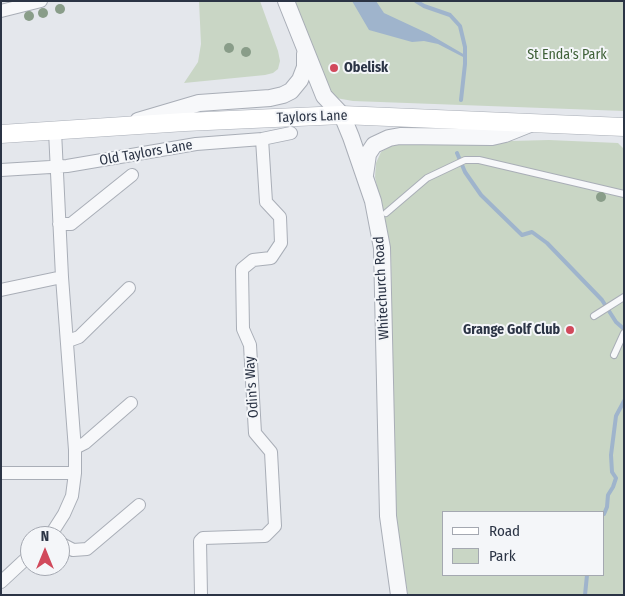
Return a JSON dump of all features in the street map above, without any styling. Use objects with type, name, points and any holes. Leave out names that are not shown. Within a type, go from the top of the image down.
[{"type":"main road","name":"Taylors Lane","points":[[1,134],[185,122],[342,115],[624,127]]},
{"type":"street","points":[[1,11],[41,1]]},
{"type":"street","name":"Whitechurch Road","points":[[286,1],[324,96],[342,115],[374,204],[382,248],[388,516],[399,595]]},
{"type":"street","points":[[114,128],[199,103],[283,96],[291,91],[300,80],[305,66],[305,51]]},
{"type":"street","points":[[365,175],[368,154],[374,145],[389,138],[400,136],[492,137],[530,124]]},
{"type":"street","points":[[55,131],[62,277],[76,448],[72,496],[56,526]]},
{"type":"street","name":"Old Taylors Lane","points":[[1,170],[105,160],[196,144],[262,139],[291,134]]},
{"type":"street","name":"Odin's Way","points":[[201,595],[200,541],[203,538],[265,536],[275,526],[271,452],[255,433],[250,345],[243,329],[242,310],[242,269],[253,260],[271,258],[281,243],[280,217],[266,202],[262,139]]},
{"type":"street","points":[[59,224],[71,224],[132,175]]},
{"type":"street","points":[[1,290],[62,277]]},
{"type":"street","points":[[68,341],[79,338],[130,288]]},
{"type":"street","points":[[76,448],[85,443],[131,403]]},
{"type":"street","points":[[1,473],[75,473]]},
{"type":"street","points":[[70,548],[73,550],[87,549],[139,505]]},
{"type":"street","points":[[1,582],[20,564]]},
{"type":"lane","points":[[386,213],[427,178],[466,160],[479,160],[624,194]]},
{"type":"lane","points":[[596,315],[622,298]]},
{"type":"lane","points":[[614,355],[623,335]]},
{"type":"green space","points":[[199,1],[260,1],[278,51],[280,61],[278,69],[273,73],[265,75],[184,83],[198,62],[201,44]]},
{"type":"green space","name":"St Enda's Park","points":[[291,1],[624,1],[624,111],[353,101],[336,98],[331,92],[311,51]]},
{"type":"green space","name":"Grange Golf Club","points":[[549,140],[618,143],[624,149],[624,595],[408,595],[395,520],[391,253],[375,177],[376,163],[381,152],[394,144]]},
{"type":"water","points":[[352,1],[376,1],[384,13],[429,34],[465,55],[465,58],[438,44],[424,41],[412,42],[369,30]]},
{"type":"waterway","points":[[416,1],[424,6],[450,15],[460,26],[465,47],[461,100]]},
{"type":"waterway","points":[[457,153],[465,172],[481,195],[522,235],[532,232],[547,243],[602,300],[616,322],[624,329]]},
{"type":"waterway","points":[[605,512],[608,495],[616,478],[612,472],[611,455],[616,416],[624,401]]},
{"type":"waterway","points":[[585,595],[587,576]]},
{"type":"place","name":"Obelisk","points":[[334,68]]},
{"type":"place","name":"Grange Golf Club","points":[[570,330]]}]
